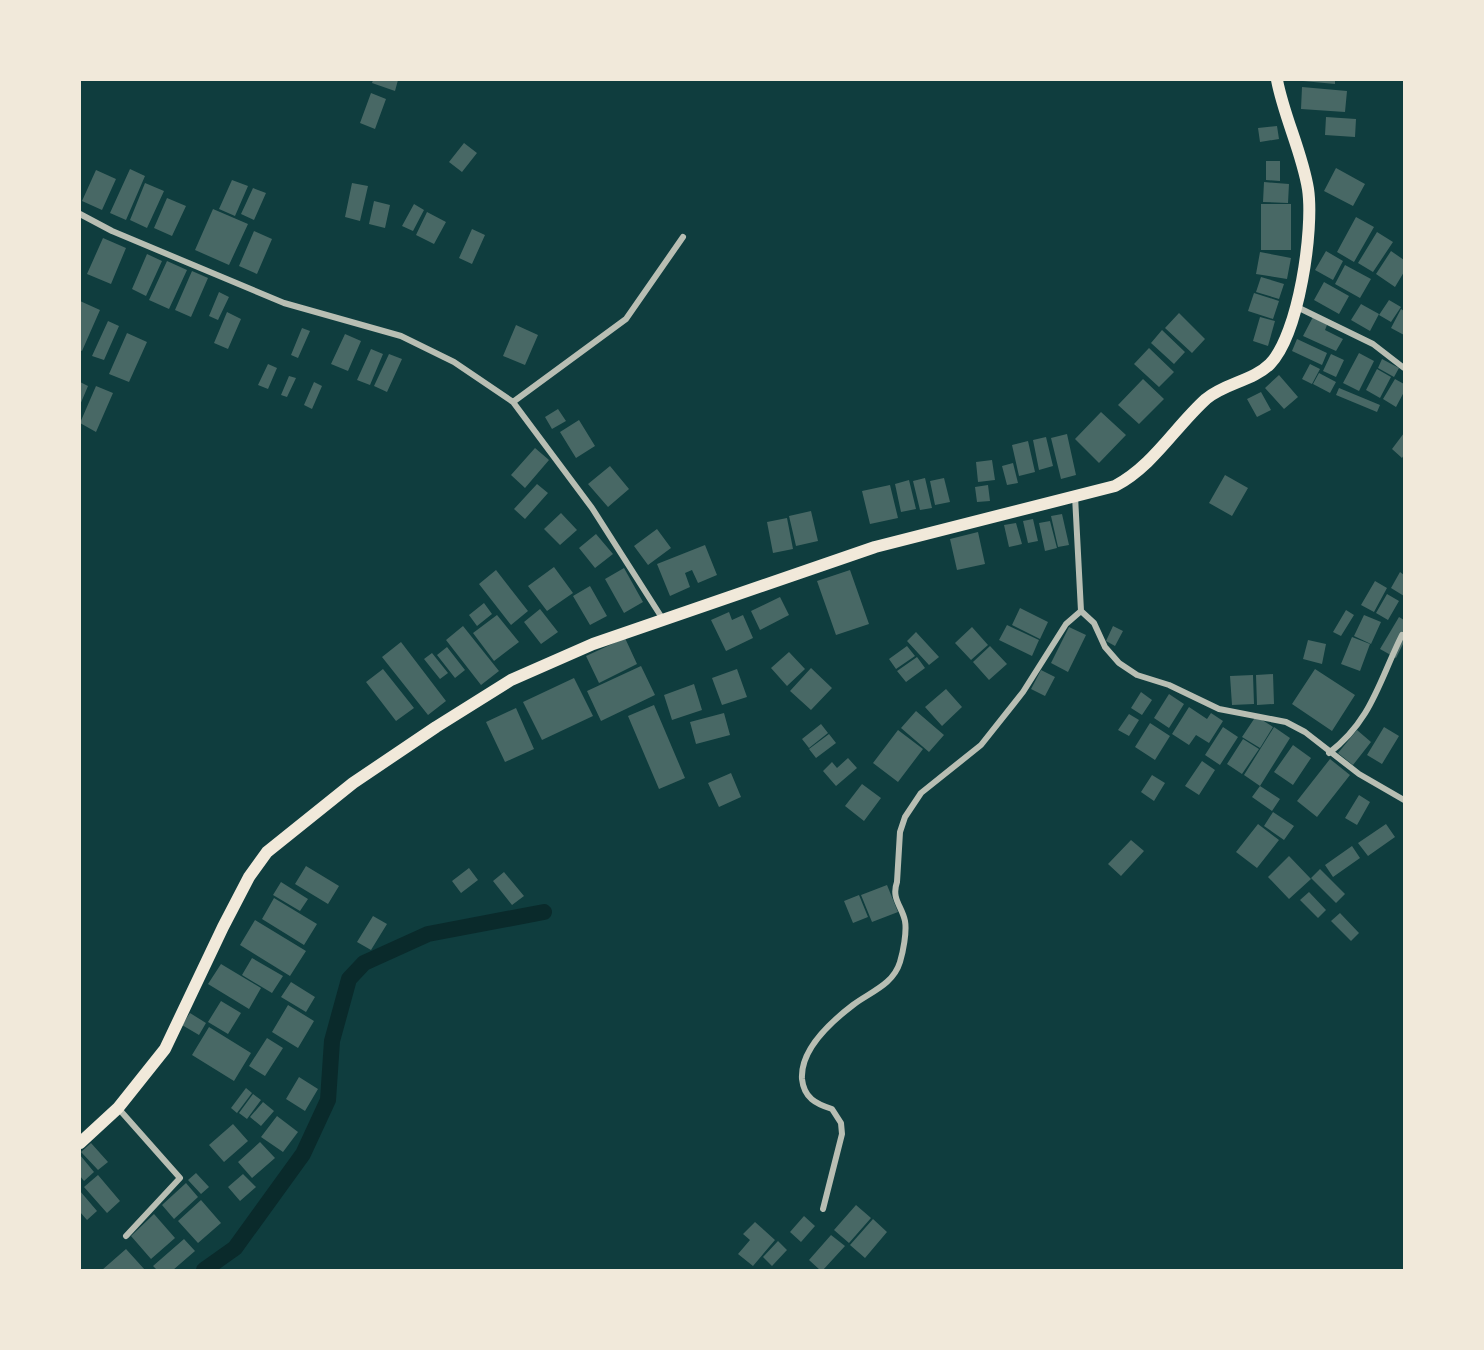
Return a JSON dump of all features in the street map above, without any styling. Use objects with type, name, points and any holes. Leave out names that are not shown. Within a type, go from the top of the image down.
[{"type":"main road","points":[[80,1143],[118,1108],[165,1049],[249,876],[267,852],[283,836],[353,783],[511,680],[593,644],[664,622],[874,547],[1115,486],[1131,477],[1210,395],[1268,366],[1297,307],[1310,204],[1302,163],[1278,80]]},
{"type":"street","points":[[80,214],[122,235],[284,303],[400,336],[454,362],[513,402],[592,508],[664,622]]},
{"type":"street","points":[[513,402],[626,318],[683,237]]},
{"type":"street","points":[[1297,307],[1373,344],[1404,368]]},
{"type":"street","points":[[1075,496],[1082,611],[1094,623],[1105,647],[1119,663],[1137,675],[1169,685],[1219,709],[1286,722],[1305,732],[1329,753],[1379,787],[1404,800]]},
{"type":"street","points":[[823,1209],[842,1134],[841,1124],[832,1109],[819,1106],[811,1100],[803,1083],[802,1070],[824,1031],[852,1006],[884,985],[900,962],[906,928],[894,890],[897,882],[900,832],[905,817],[921,793],[981,745],[1023,692],[1066,624],[1082,611]]},
{"type":"street","points":[[1329,753],[1355,730],[1371,705],[1402,635]]},
{"type":"street","points":[[118,1108],[180,1178],[126,1236]]},
{"type":"building","points":[[373,80],[398,80],[395,91],[372,83]]},
{"type":"building","points":[[1335,80],[1335,84],[1303,81]]},
{"type":"building","points":[[1302,87],[1347,91],[1345,112],[1301,109]]},
{"type":"building","points":[[371,93],[386,99],[375,129],[360,123]]},
{"type":"building","points":[[1326,117],[1356,119],[1355,137],[1325,135]]},
{"type":"building","points":[[1277,126],[1279,139],[1260,142],[1258,128]]},
{"type":"building","points":[[464,143],[477,153],[462,172],[449,162]]},
{"type":"building","points":[[1266,161],[1280,161],[1280,181],[1266,180]]},
{"type":"building","points":[[1336,168],[1365,184],[1353,206],[1324,191]]},
{"type":"building","points":[[130,169],[145,176],[126,220],[110,213]]},
{"type":"building","points":[[96,170],[116,179],[102,210],[82,201]]},
{"type":"building","points":[[232,180],[248,186],[235,216],[219,209]]},
{"type":"building","points":[[1264,182],[1289,184],[1288,203],[1263,202]]},
{"type":"building","points":[[145,183],[164,191],[147,228],[130,220]]},
{"type":"building","points":[[352,183],[368,186],[360,221],[345,217]]},
{"type":"building","points":[[253,188],[266,193],[254,220],[241,214]]},
{"type":"building","points":[[167,198],[186,206],[172,236],[154,228]]},
{"type":"building","points":[[374,201],[390,205],[385,228],[369,224]]},
{"type":"building","points":[[414,204],[424,210],[413,231],[402,226]]},
{"type":"building","points":[[1261,204],[1291,204],[1291,250],[1261,250]]},
{"type":"building","points":[[213,209],[248,224],[229,265],[195,250]]},
{"type":"building","points":[[427,212],[446,222],[434,244],[416,235]]},
{"type":"building","points":[[1356,217],[1374,227],[1354,262],[1337,252]]},
{"type":"building","points":[[472,229],[485,235],[472,264],[459,258]]},
{"type":"building","points":[[254,231],[272,239],[257,274],[239,266]]},
{"type":"building","points":[[1377,232],[1393,242],[1373,272],[1358,263]]},
{"type":"building","points":[[103,238],[126,248],[111,284],[87,274]]},
{"type":"building","points":[[1326,251],[1343,261],[1333,280],[1315,270]]},
{"type":"building","points":[[1391,251],[1404,260],[1404,272],[1395,287],[1376,274]]},
{"type":"building","points":[[1260,252],[1291,258],[1287,279],[1256,274]]},
{"type":"building","points":[[147,254],[162,261],[146,296],[132,289]]},
{"type":"building","points":[[167,261],[187,270],[169,309],[149,300]]},
{"type":"building","points":[[1345,265],[1371,279],[1360,298],[1335,284]]},
{"type":"building","points":[[192,271],[208,278],[191,317],[175,310]]},
{"type":"building","points":[[1261,277],[1284,284],[1279,299],[1256,292]]},
{"type":"building","points":[[1324,282],[1349,296],[1339,314],[1314,300]]},
{"type":"building","points":[[219,292],[229,297],[218,320],[209,316]]},
{"type":"building","points":[[1254,293],[1279,301],[1273,319],[1248,311]]},
{"type":"building","points":[[1389,300],[1401,307],[1391,322],[1379,315]]},
{"type":"building","points":[[80,301],[100,310],[82,351],[80,350]]},
{"type":"building","points":[[1361,304],[1379,314],[1370,331],[1351,320]]},
{"type":"building","points":[[1401,309],[1404,311],[1404,335],[1391,328]]},
{"type":"building","points":[[227,312],[241,319],[228,349],[214,343]]},
{"type":"building","points":[[1179,313],[1205,339],[1192,353],[1165,328]]},
{"type":"building","points":[[1260,317],[1275,321],[1268,346],[1253,341]]},
{"type":"building","points":[[1313,317],[1327,325],[1325,330],[1343,339],[1336,351],[1303,336]]},
{"type":"building","points":[[108,321],[119,326],[104,360],[92,356]]},
{"type":"building","points":[[516,325],[538,335],[525,365],[503,356]]},
{"type":"building","points":[[302,328],[310,331],[298,358],[291,355]]},
{"type":"building","points":[[1162,330],[1185,352],[1174,364],[1151,343]]},
{"type":"building","points":[[127,333],[147,342],[129,382],[109,374]]},
{"type":"building","points":[[345,334],[361,341],[348,371],[331,364]]},
{"type":"building","points":[[1297,339],[1327,353],[1322,365],[1292,351]]},
{"type":"building","points":[[1149,348],[1174,372],[1159,387],[1134,364]]},
{"type":"building","points":[[371,349],[383,354],[370,385],[357,380]]},
{"type":"building","points":[[1359,353],[1374,361],[1359,391],[1343,383]]},
{"type":"building","points":[[389,354],[402,359],[387,392],[374,386]]},
{"type":"building","points":[[1331,354],[1344,360],[1336,377],[1323,371]]},
{"type":"building","points":[[1382,359],[1399,368],[1394,377],[1378,368]]},
{"type":"building","points":[[268,364],[277,368],[268,389],[258,385]]},
{"type":"building","points":[[1310,364],[1320,369],[1312,384],[1302,379]]},
{"type":"building","points":[[1377,369],[1391,377],[1380,398],[1366,390]]},
{"type":"building","points":[[1319,373],[1336,382],[1330,393],[1313,384]]},
{"type":"building","points":[[1279,375],[1298,397],[1284,409],[1265,388]]},
{"type":"building","points":[[289,376],[296,378],[287,397],[281,395]]},
{"type":"building","points":[[1143,379],[1164,399],[1139,424],[1118,405]]},
{"type":"building","points":[[1395,379],[1404,384],[1404,392],[1396,407],[1383,399]]},
{"type":"building","points":[[80,382],[88,386],[80,405]]},
{"type":"building","points":[[314,382],[322,386],[312,409],[304,405]]},
{"type":"building","points":[[96,386],[113,393],[96,432],[80,423]]},
{"type":"building","points":[[1339,388],[1380,405],[1377,412],[1336,395]]},
{"type":"building","points":[[1261,392],[1271,410],[1257,417],[1247,399]]},
{"type":"building","points":[[558,409],[566,421],[552,429],[545,417]]},
{"type":"building","points":[[1101,412],[1126,435],[1099,463],[1075,439]]},
{"type":"building","points":[[579,420],[595,446],[576,458],[560,432]]},
{"type":"building","points":[[1404,433],[1404,455],[1402,458],[1392,449]]},
{"type":"building","points":[[1067,434],[1076,475],[1061,479],[1051,438]]},
{"type":"building","points":[[1046,437],[1053,466],[1039,470],[1033,440]]},
{"type":"building","points":[[1028,441],[1035,472],[1019,476],[1012,445]]},
{"type":"building","points":[[535,448],[549,460],[525,488],[511,475]]},
{"type":"building","points":[[992,460],[995,480],[978,482],[976,462]]},
{"type":"building","points":[[1013,463],[1018,483],[1007,485],[1002,466]]},
{"type":"building","points":[[610,466],[629,489],[608,507],[588,484]]},
{"type":"building","points":[[1225,475],[1248,488],[1232,516],[1209,503]]},
{"type":"building","points":[[925,478],[932,508],[920,510],[913,481]]},
{"type":"building","points":[[944,478],[950,502],[935,505],[930,481]]},
{"type":"building","points":[[909,480],[916,509],[901,512],[895,484]]},
{"type":"building","points":[[537,484],[548,493],[525,519],[514,509]]},
{"type":"building","points":[[890,485],[898,518],[870,524],[862,491]]},
{"type":"building","points":[[988,485],[990,501],[977,502],[975,487]]},
{"type":"building","points":[[811,511],[818,541],[796,546],[789,516]]},
{"type":"building","points":[[561,513],[577,530],[560,545],[544,529]]},
{"type":"building","points":[[1062,514],[1069,545],[1058,547],[1051,516]]},
{"type":"building","points":[[787,518],[793,549],[773,553],[767,522]]},
{"type":"building","points":[[1033,519],[1038,541],[1028,543],[1023,521]]},
{"type":"building","points":[[1050,521],[1057,548],[1045,551],[1039,523]]},
{"type":"building","points":[[1016,523],[1022,544],[1009,547],[1004,525]]},
{"type":"building","points":[[657,529],[671,548],[648,565],[634,546]]},
{"type":"building","points":[[978,532],[985,564],[957,570],[950,539]]},
{"type":"building","points":[[596,534],[613,554],[595,568],[579,548]]},
{"type":"building","points":[[705,545],[717,575],[698,583],[692,570],[685,573],[690,587],[670,596],[657,564]]},
{"type":"building","points":[[554,567],[573,593],[547,611],[528,586]]},
{"type":"building","points":[[624,568],[643,602],[624,613],[605,579]]},
{"type":"building","points":[[496,570],[528,611],[511,625],[479,584]]},
{"type":"building","points":[[850,570],[869,624],[836,635],[817,581]]},
{"type":"building","points":[[1400,572],[1404,575],[1404,596],[1391,588]]},
{"type":"building","points":[[1375,581],[1387,588],[1374,612],[1361,605]]},
{"type":"building","points":[[590,586],[607,616],[590,625],[573,596]]},
{"type":"building","points":[[1387,594],[1399,601],[1388,620],[1376,613]]},
{"type":"building","points":[[780,597],[789,615],[760,630],[751,611]]},
{"type":"building","points":[[484,603],[492,614],[477,626],[469,615]]},
{"type":"building","points":[[1020,608],[1048,622],[1040,639],[1012,625]]},
{"type":"building","points":[[540,609],[558,632],[541,644],[524,622]]},
{"type":"building","points":[[1346,610],[1354,615],[1341,636],[1333,632]]},
{"type":"building","points":[[729,612],[732,620],[743,615],[753,638],[726,651],[711,620]]},
{"type":"building","points":[[497,615],[519,642],[494,661],[473,633]]},
{"type":"building","points":[[1364,615],[1381,622],[1371,644],[1354,636]]},
{"type":"building","points":[[1399,617],[1404,620],[1404,642],[1396,658],[1380,649]]},
{"type":"building","points":[[1007,625],[1039,640],[1032,656],[999,640]]},
{"type":"building","points":[[463,626],[499,671],[481,685],[446,640]]},
{"type":"building","points":[[1113,626],[1123,631],[1115,646],[1106,641]]},
{"type":"building","points":[[972,627],[988,645],[971,660],[955,643]]},
{"type":"building","points":[[1069,627],[1086,635],[1068,672],[1051,663]]},
{"type":"building","points":[[916,632],[939,657],[929,665],[907,641]]},
{"type":"building","points":[[1352,637],[1370,644],[1360,671],[1341,664]]},
{"type":"building","points":[[625,638],[637,664],[599,683],[586,656]]},
{"type":"building","points":[[1308,640],[1326,644],[1322,664],[1303,659]]},
{"type":"building","points":[[401,642],[446,701],[428,715],[382,657]]},
{"type":"building","points":[[907,646],[915,656],[896,669],[889,659]]},
{"type":"building","points":[[990,646],[1007,664],[989,680],[973,662]]},
{"type":"building","points":[[447,647],[465,670],[455,678],[437,655]]},
{"type":"building","points":[[789,652],[805,669],[787,686],[771,668]]},
{"type":"building","points":[[432,653],[448,673],[440,679],[424,659]]},
{"type":"building","points":[[917,657],[925,668],[906,682],[897,671]]},
{"type":"building","points":[[641,666],[655,695],[601,721],[587,691]]},
{"type":"building","points":[[811,668],[832,688],[811,710],[790,691]]},
{"type":"building","points":[[383,669],[414,708],[396,721],[366,682]]},
{"type":"building","points":[[737,669],[747,697],[722,705],[712,678]]},
{"type":"building","points":[[1315,669],[1355,695],[1332,731],[1292,704]]},
{"type":"building","points":[[1041,670],[1055,677],[1045,696],[1031,689]]},
{"type":"building","points":[[1273,674],[1274,704],[1257,705],[1256,675]]},
{"type":"building","points":[[1253,675],[1254,704],[1232,705],[1230,676]]},
{"type":"building","points":[[574,678],[593,716],[542,740],[523,702]]},
{"type":"building","points":[[694,684],[702,710],[672,720],[664,695]]},
{"type":"building","points":[[946,689],[962,707],[942,726],[925,707]]},
{"type":"building","points":[[1141,692],[1152,700],[1142,715],[1131,708]]},
{"type":"building","points":[[1169,694],[1184,704],[1169,728],[1154,718]]},
{"type":"building","points":[[654,705],[685,778],[659,789],[628,716]]},
{"type":"building","points":[[1189,707],[1207,719],[1211,713],[1223,721],[1209,743],[1196,735],[1189,745],[1172,734]]},
{"type":"building","points":[[516,708],[534,749],[505,762],[486,722]]},
{"type":"building","points":[[916,711],[944,735],[929,752],[901,728]]},
{"type":"building","points":[[724,713],[730,735],[696,744],[690,722]]},
{"type":"building","points":[[1129,714],[1139,720],[1129,736],[1118,730]]},
{"type":"building","points":[[1256,716],[1273,727],[1260,748],[1242,737]]},
{"type":"building","points":[[1150,723],[1170,736],[1155,760],[1135,747]]},
{"type":"building","points":[[821,724],[828,733],[809,748],[802,739]]},
{"type":"building","points":[[1223,727],[1238,737],[1220,765],[1205,755]]},
{"type":"building","points":[[1274,727],[1290,738],[1260,786],[1244,775]]},
{"type":"building","points":[[1384,727],[1399,736],[1382,764],[1367,755]]},
{"type":"building","points":[[898,730],[923,749],[898,782],[873,763]]},
{"type":"building","points":[[1357,730],[1371,742],[1353,765],[1338,753]]},
{"type":"building","points":[[829,734],[836,743],[816,758],[809,749]]},
{"type":"building","points":[[1243,739],[1259,749],[1242,774],[1227,764]]},
{"type":"building","points":[[1293,745],[1311,758],[1293,785],[1274,772]]},
{"type":"building","points":[[848,758],[857,768],[836,786],[823,771],[832,762],[837,768]]},
{"type":"building","points":[[1330,759],[1350,775],[1317,817],[1297,801]]},
{"type":"building","points":[[1202,761],[1215,770],[1199,795],[1185,786]]},
{"type":"building","points":[[731,773],[741,797],[719,807],[708,783]]},
{"type":"building","points":[[1152,775],[1165,783],[1154,801],[1141,792]]},
{"type":"building","points":[[862,784],[881,798],[864,821],[845,806]]},
{"type":"building","points":[[1260,786],[1280,799],[1272,811],[1252,797]]},
{"type":"building","points":[[1359,795],[1370,802],[1357,825],[1345,818]]},
{"type":"building","points":[[1273,812],[1294,826],[1284,840],[1264,826]]},
{"type":"building","points":[[1258,824],[1279,840],[1257,868],[1236,852]]},
{"type":"building","points":[[1386,824],[1395,837],[1368,856],[1358,843]]},
{"type":"building","points":[[1131,840],[1144,851],[1121,876],[1108,864]]},
{"type":"building","points":[[1352,846],[1360,858],[1333,877],[1325,865]]},
{"type":"building","points":[[1289,856],[1311,879],[1289,899],[1268,877]]},
{"type":"building","points":[[306,866],[339,886],[328,904],[295,884]]},
{"type":"building","points":[[469,868],[478,880],[461,893],[452,881]]},
{"type":"building","points":[[1320,869],[1345,894],[1336,903],[1311,878]]},
{"type":"building","points":[[504,872],[524,896],[512,905],[493,881]]},
{"type":"building","points":[[281,882],[308,899],[300,911],[273,895]]},
{"type":"building","points":[[887,885],[898,912],[872,922],[861,895]]},
{"type":"building","points":[[1309,892],[1326,910],[1318,918],[1300,900]]},
{"type":"building","points":[[859,895],[868,917],[853,923],[844,901]]},
{"type":"building","points":[[274,898],[317,924],[304,945],[262,919]]},
{"type":"building","points":[[1340,913],[1359,933],[1351,941],[1331,921]]},
{"type":"building","points":[[373,916],[387,924],[371,950],[357,942]]},
{"type":"building","points":[[255,920],[306,951],[290,976],[240,945]]},
{"type":"building","points":[[252,958],[283,976],[272,993],[242,975]]},
{"type":"building","points":[[221,964],[261,988],[249,1009],[208,984]]},
{"type":"building","points":[[291,982],[315,997],[306,1012],[281,997]]},
{"type":"building","points":[[221,1001],[241,1013],[228,1034],[208,1022]]},
{"type":"building","points":[[288,1005],[314,1021],[298,1048],[272,1032]]},
{"type":"building","points":[[190,1013],[206,1023],[199,1035],[182,1025]]},
{"type":"building","points":[[209,1027],[251,1053],[234,1081],[192,1055]]},
{"type":"building","points":[[267,1038],[283,1048],[265,1076],[249,1066]]},
{"type":"building","points":[[299,1077],[318,1089],[305,1111],[286,1099]]},
{"type":"building","points":[[246,1088],[252,1093],[237,1113],[231,1108]]},
{"type":"building","points":[[253,1094],[261,1100],[247,1119],[239,1113]]},
{"type":"building","points":[[263,1102],[274,1111],[261,1126],[250,1117]]},
{"type":"building","points":[[277,1116],[298,1132],[283,1152],[261,1137]]},
{"type":"building","points":[[233,1124],[248,1141],[224,1162],[209,1145]]},
{"type":"building","points":[[260,1142],[275,1158],[252,1178],[238,1162]]},
{"type":"building","points":[[91,1143],[108,1162],[98,1170],[81,1152]]},
{"type":"building","points":[[80,1155],[94,1172],[84,1181],[80,1176]]},
{"type":"building","points":[[196,1173],[209,1187],[201,1194],[188,1180]]},
{"type":"building","points":[[243,1174],[256,1187],[240,1201],[228,1187]]},
{"type":"building","points":[[98,1175],[120,1201],[107,1213],[84,1187]]},
{"type":"building","points":[[186,1183],[198,1197],[174,1219],[162,1205]]},
{"type":"building","points":[[80,1191],[97,1211],[87,1220],[80,1212]]},
{"type":"building","points":[[201,1200],[221,1223],[198,1243],[178,1221]]},
{"type":"building","points":[[856,1205],[871,1218],[849,1243],[834,1230]]},
{"type":"building","points":[[154,1214],[175,1238],[151,1259],[131,1236]]},
{"type":"building","points":[[804,1216],[815,1226],[801,1242],[790,1232]]},
{"type":"building","points":[[873,1219],[887,1232],[865,1258],[850,1245]]},
{"type":"building","points":[[755,1222],[775,1240],[753,1266],[738,1254],[750,1240],[743,1234]]},
{"type":"building","points":[[831,1235],[845,1246],[823,1270],[820,1270],[809,1260]]},
{"type":"building","points":[[184,1239],[195,1251],[173,1270],[157,1270],[153,1266]]},
{"type":"building","points":[[778,1241],[787,1250],[772,1266],[763,1257]]},
{"type":"building","points":[[126,1249],[145,1270],[102,1270]]},
{"type":"waterway","points":[[204,1270],[235,1248],[303,1154],[328,1100],[332,1041],[349,979],[364,963],[428,934],[544,912]]}]
